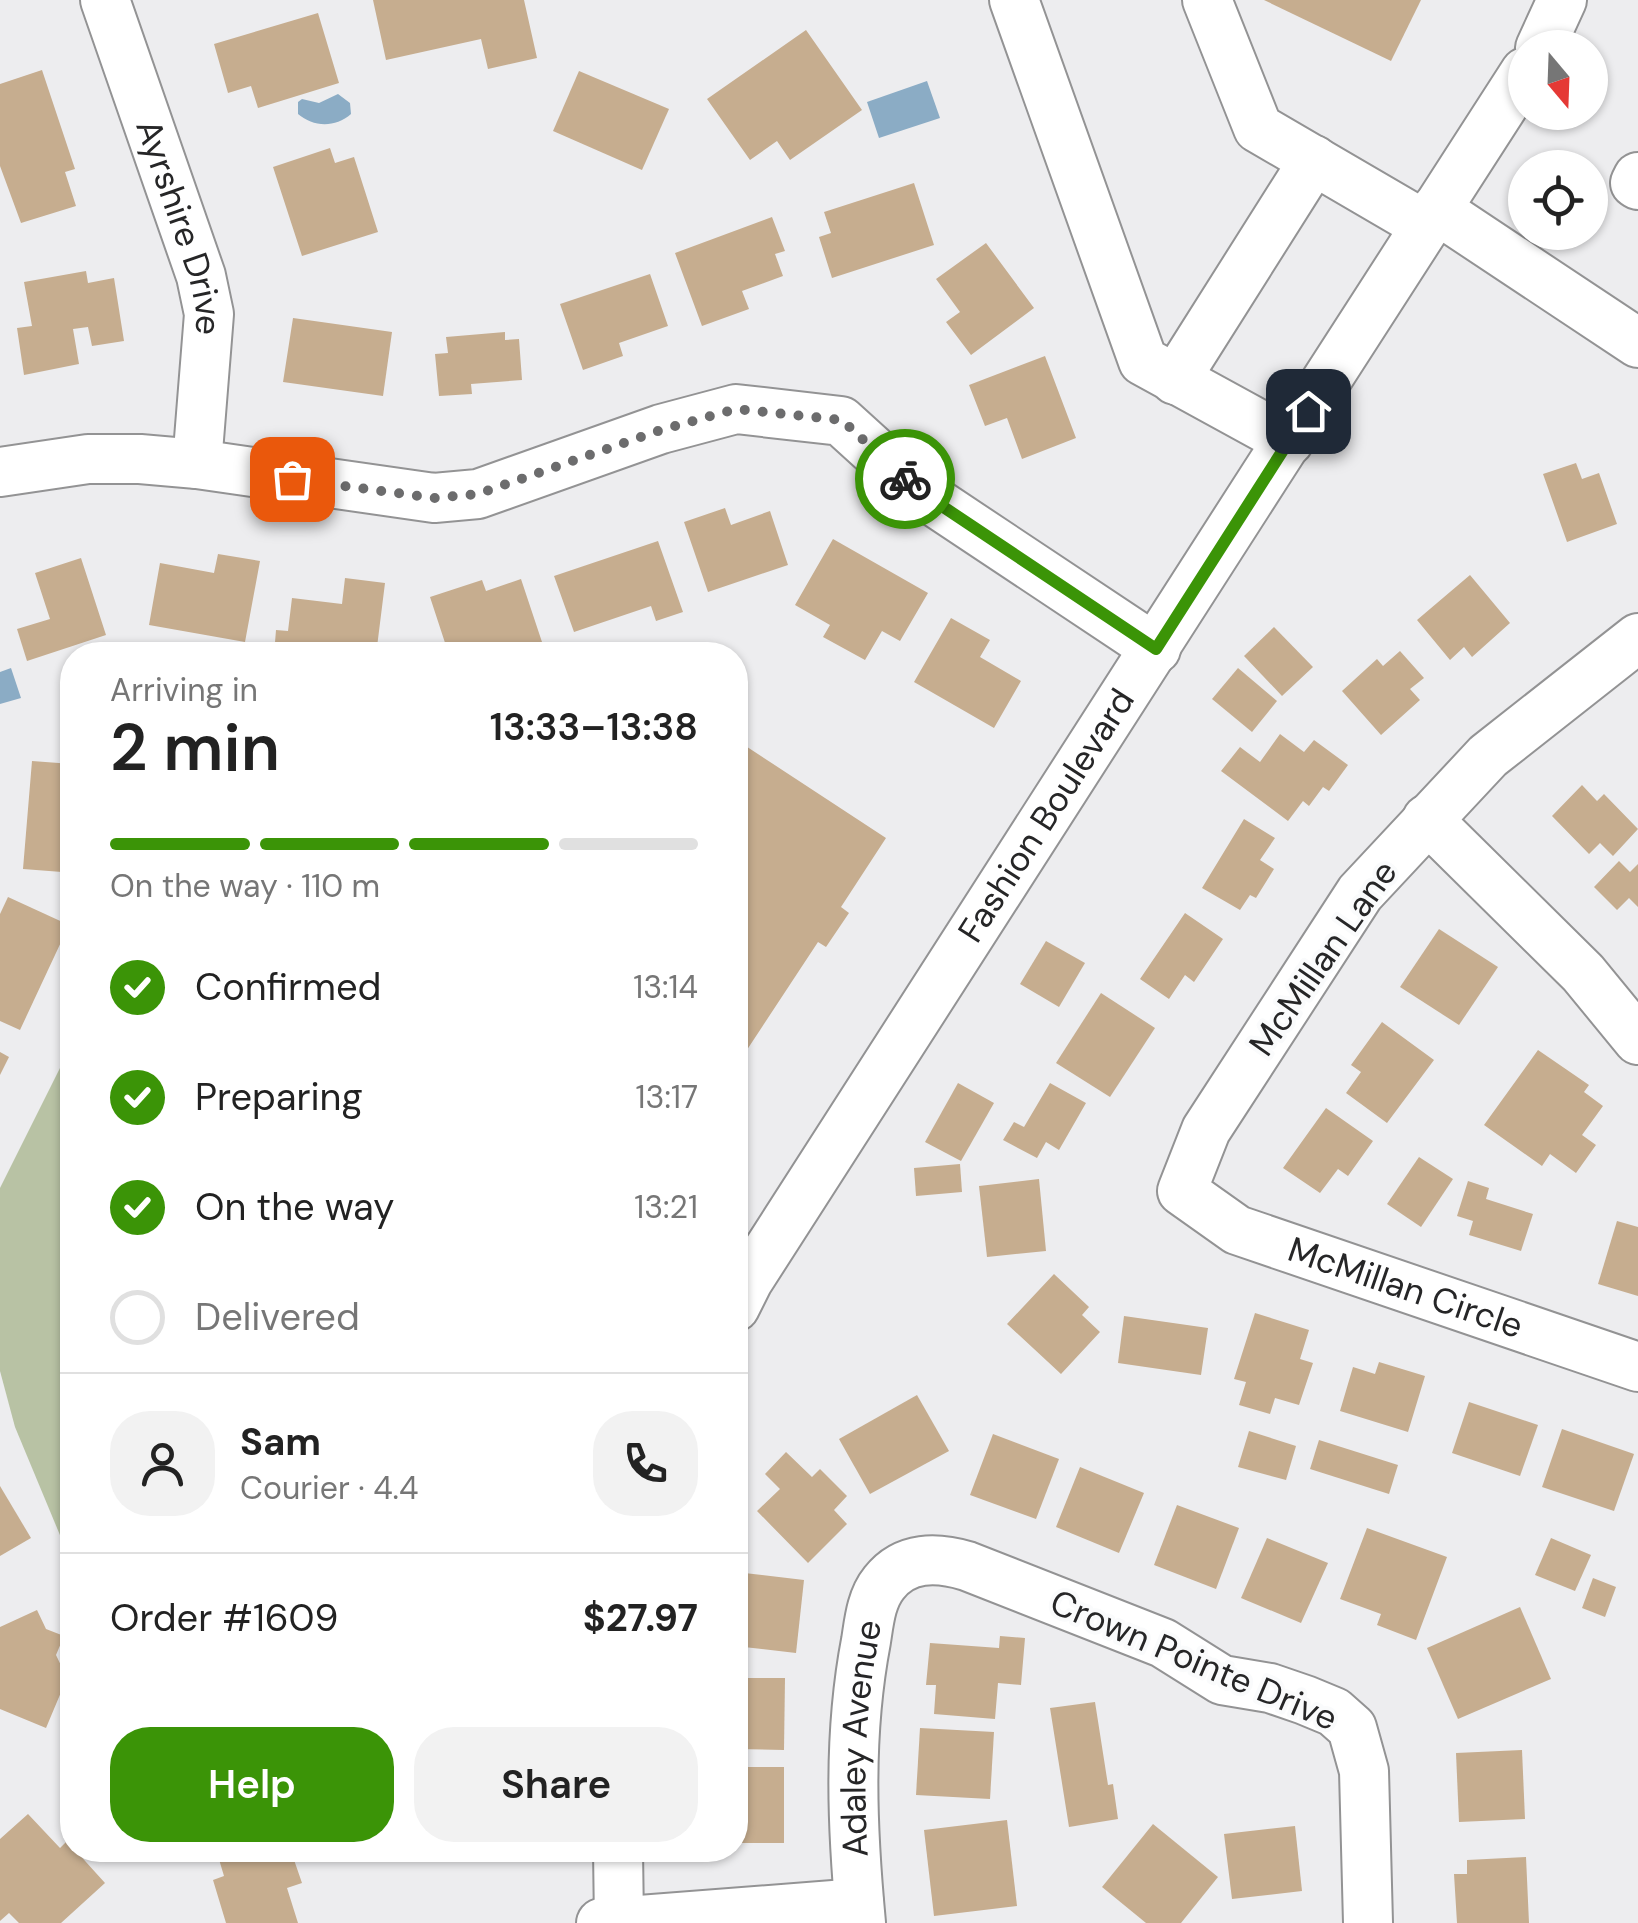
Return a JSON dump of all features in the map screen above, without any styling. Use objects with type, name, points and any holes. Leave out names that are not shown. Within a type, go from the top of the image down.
[{"type":"street","name":"Ayrshire Drive","points":[[105,0],[201,276],[209,314],[197,464]]},
{"type":"street","points":[[1014,0],[1143,361],[1288,441]]},
{"type":"street","points":[[1207,0],[1258,128],[1431,218],[1638,342]]},
{"type":"street","points":[[1548,30],[1562,0]]},
{"type":"street","name":"Fashion Boulevard","points":[[748,1282],[1508,98]]},
{"type":"street","points":[[1175,380],[1314,160]]},
{"type":"street","points":[[1638,176],[1638,185]]},
{"type":"street","points":[[0,472],[88,459],[197,464],[434,498],[478,494],[661,430],[736,409],[842,420],[918,490],[1156,649]]},
{"type":"street","name":"McMillan Lane","points":[[1182,1191],[1206,1130],[1360,892],[1488,756],[1638,638]]},
{"type":"street","points":[[1427,819],[1583,973],[1638,1040]]},
{"type":"street","name":"McMillan Circle","points":[[1182,1191],[1237,1230],[1638,1367]]},
{"type":"street","name":"Crown Pointe Drive","points":[[905,1565],[925,1559],[967,1566],[1163,1643],[1222,1680],[1270,1688],[1334,1712],[1352,1728],[1364,1772],[1368,1923]]},
{"type":"street","name":"Adaley Avenue","points":[[860,1913],[851,1772],[856,1695],[876,1594],[905,1565]]},
{"type":"street","points":[[617,1862],[613,1922],[860,1913]]},
{"type":"green space","points":[[60,1068],[60,1535],[15,1427],[0,1371],[0,1188]]},
{"type":"water","points":[[927,81],[940,118],[879,138],[867,102]]},
{"type":"water","points":[[338,94],[350,103],[351,114],[345,119],[324,124],[298,114],[298,102],[302,99],[319,103]]},
{"type":"water","points":[[11,668],[21,698],[0,704],[0,672]]},
{"type":"building","points":[[373,0],[524,0],[537,58],[488,69],[481,39],[386,60]]},
{"type":"building","points":[[1264,0],[1421,0],[1391,61]]},
{"type":"building","points":[[318,13],[339,83],[258,108],[251,86],[228,93],[214,44]]},
{"type":"building","points":[[806,30],[862,110],[790,160],[777,141],[750,160],[707,99]]},
{"type":"building","points":[[42,70],[75,169],[65,172],[76,206],[21,223],[0,166],[0,84]]},
{"type":"building","points":[[579,71],[669,109],[642,170],[553,131]]},
{"type":"building","points":[[330,148],[335,163],[354,157],[378,232],[302,256],[273,167]]},
{"type":"building","points":[[914,183],[934,245],[832,278],[819,237],[831,233],[824,212]]},
{"type":"building","points":[[772,217],[785,251],[775,254],[783,276],[742,291],[749,309],[702,326],[675,253]]},
{"type":"building","points":[[986,243],[1034,308],[971,355],[946,322],[960,312],[936,279]]},
{"type":"building","points":[[86,271],[88,283],[114,278],[124,341],[92,346],[88,327],[73,329],[79,364],[24,375],[17,328],[32,326],[24,282]]},
{"type":"building","points":[[650,274],[668,326],[619,343],[623,356],[583,370],[560,304]]},
{"type":"building","points":[[293,318],[392,332],[383,396],[283,382]]},
{"type":"building","points":[[505,332],[505,340],[519,339],[522,380],[471,384],[472,394],[439,396],[435,354],[448,353],[446,337]]},
{"type":"building","points":[[1045,356],[1076,438],[1022,459],[1007,418],[985,426],[969,385]]},
{"type":"building","points":[[1576,463],[1582,479],[1599,473],[1617,524],[1567,542],[1543,474]]},
{"type":"building","points":[[725,508],[731,525],[770,511],[788,565],[708,592],[684,522]]},
{"type":"building","points":[[833,539],[928,593],[900,641],[882,631],[865,660],[823,637],[830,625],[795,605]]},
{"type":"building","points":[[658,541],[683,612],[656,621],[651,606],[574,632],[554,576]]},
{"type":"building","points":[[218,554],[260,561],[245,642],[149,625],[160,563],[214,573]]},
{"type":"building","points":[[81,558],[106,635],[85,642],[60,642],[60,650],[27,661],[17,629],[50,619],[35,573]]},
{"type":"building","points":[[1470,575],[1510,623],[1472,657],[1464,647],[1450,660],[1417,620]]},
{"type":"building","points":[[345,578],[385,583],[378,642],[275,642],[276,630],[288,631],[292,598],[342,604]]},
{"type":"building","points":[[521,579],[542,642],[445,642],[430,597],[482,580],[486,591]]},
{"type":"building","points":[[951,618],[990,640],[980,657],[1021,681],[994,728],[914,682]]},
{"type":"building","points":[[1274,627],[1313,667],[1282,696],[1244,656]]},
{"type":"building","points":[[1400,651],[1424,678],[1410,689],[1420,700],[1381,735],[1342,691],[1377,659],[1383,666]]},
{"type":"building","points":[[1238,668],[1277,701],[1252,732],[1212,699]]},
{"type":"building","points":[[1280,734],[1304,752],[1314,740],[1348,765],[1329,791],[1323,787],[1309,806],[1303,801],[1288,821],[1221,771],[1240,747],[1260,762]]},
{"type":"building","points":[[748,748],[886,838],[841,907],[849,913],[826,947],[818,942],[748,1048]]},
{"type":"building","points":[[32,761],[60,763],[60,872],[23,869]]},
{"type":"building","points":[[1582,785],[1597,801],[1604,794],[1638,829],[1613,856],[1600,843],[1589,854],[1552,816]]},
{"type":"building","points":[[1244,819],[1275,838],[1260,860],[1274,869],[1256,898],[1250,895],[1240,910],[1202,888]]},
{"type":"building","points":[[1619,861],[1630,872],[1638,864],[1638,907],[1629,898],[1617,910],[1594,887]]},
{"type":"building","points":[[8,897],[60,921],[60,944],[20,1030],[0,1021],[0,914]]},
{"type":"building","points":[[1185,913],[1223,939],[1194,982],[1185,975],[1169,999],[1140,979]]},
{"type":"building","points":[[1439,929],[1498,967],[1459,1025],[1400,987]]},
{"type":"building","points":[[1046,941],[1085,963],[1059,1007],[1020,984]]},
{"type":"building","points":[[1101,993],[1155,1028],[1110,1097],[1056,1063]]},
{"type":"building","points":[[1382,1022],[1434,1060],[1387,1123],[1346,1093],[1361,1072],[1351,1065]]},
{"type":"building","points":[[1538,1050],[1589,1085],[1584,1092],[1603,1106],[1582,1135],[1596,1145],[1576,1173],[1550,1154],[1542,1166],[1484,1125]]},
{"type":"building","points":[[0,1052],[9,1057],[0,1075]]},
{"type":"building","points":[[958,1083],[994,1103],[961,1161],[925,1142]]},
{"type":"building","points":[[1050,1083],[1086,1103],[1059,1150],[1046,1142],[1037,1158],[1003,1140],[1014,1122],[1024,1127]]},
{"type":"building","points":[[1326,1108],[1373,1141],[1348,1176],[1338,1169],[1320,1193],[1283,1168]]},
{"type":"building","points":[[1419,1157],[1453,1179],[1421,1227],[1387,1204]]},
{"type":"building","points":[[960,1164],[962,1192],[916,1196],[914,1168]]},
{"type":"building","points":[[1039,1179],[1046,1251],[987,1257],[979,1186]]},
{"type":"building","points":[[1468,1181],[1489,1188],[1486,1199],[1533,1214],[1521,1251],[1469,1235],[1473,1221],[1457,1216]]},
{"type":"building","points":[[1617,1221],[1638,1227],[1638,1296],[1598,1284]]},
{"type":"building","points":[[1054,1274],[1089,1307],[1082,1315],[1100,1332],[1061,1374],[1007,1324]]},
{"type":"building","points":[[1255,1313],[1309,1330],[1300,1359],[1313,1363],[1299,1405],[1275,1398],[1270,1414],[1239,1405],[1246,1382],[1234,1379]]},
{"type":"building","points":[[1124,1316],[1208,1328],[1201,1375],[1118,1363]]},
{"type":"building","points":[[1379,1362],[1425,1376],[1408,1432],[1340,1411],[1353,1367],[1375,1374]]},
{"type":"building","points":[[917,1395],[949,1451],[870,1494],[839,1439]]},
{"type":"building","points":[[1469,1402],[1538,1425],[1520,1476],[1452,1453]]},
{"type":"building","points":[[1562,1429],[1634,1454],[1614,1511],[1542,1487]]},
{"type":"building","points":[[1249,1431],[1296,1446],[1286,1480],[1238,1467]]},
{"type":"building","points":[[993,1434],[1059,1459],[1036,1519],[970,1495]]},
{"type":"building","points":[[1319,1440],[1398,1465],[1389,1494],[1310,1469]]},
{"type":"building","points":[[786,1452],[812,1477],[820,1469],[847,1496],[834,1510],[847,1524],[808,1563],[757,1511],[780,1489],[765,1474]]},
{"type":"building","points":[[1080,1467],[1144,1493],[1119,1553],[1056,1527]]},
{"type":"building","points":[[0,1486],[31,1538],[0,1556]]},
{"type":"building","points":[[1177,1505],[1239,1528],[1216,1589],[1154,1565]]},
{"type":"building","points":[[1367,1528],[1447,1557],[1416,1640],[1377,1625],[1381,1614],[1340,1599]]},
{"type":"building","points":[[1267,1538],[1328,1563],[1301,1623],[1241,1598]]},
{"type":"building","points":[[1551,1538],[1591,1555],[1575,1591],[1535,1575]]},
{"type":"building","points":[[748,1573],[804,1580],[796,1653],[748,1647]]},
{"type":"building","points":[[1593,1578],[1616,1587],[1605,1617],[1582,1608]]},
{"type":"building","points":[[1520,1607],[1551,1679],[1458,1719],[1427,1648]]},
{"type":"building","points":[[37,1610],[46,1629],[60,1634],[56,1655],[60,1663],[60,1695],[46,1728],[0,1709],[0,1627]]},
{"type":"building","points":[[1000,1636],[1025,1638],[1021,1685],[998,1683],[995,1719],[934,1714],[936,1685],[926,1685],[930,1643],[999,1648]]},
{"type":"building","points":[[748,1678],[785,1678],[784,1750],[748,1749]]},
{"type":"building","points":[[1095,1702],[1108,1785],[1113,1784],[1118,1819],[1069,1827],[1050,1708]]},
{"type":"building","points":[[920,1728],[994,1732],[990,1799],[916,1795]]},
{"type":"building","points":[[1522,1750],[1525,1819],[1459,1822],[1456,1753]]},
{"type":"building","points":[[748,1767],[784,1767],[784,1843],[748,1843]]},
{"type":"building","points":[[28,1814],[60,1848],[60,1862],[86,1862],[105,1883],[61,1923],[19,1923],[9,1913],[0,1921],[0,1839]]},
{"type":"building","points":[[1007,1820],[1017,1906],[934,1916],[924,1830]]},
{"type":"building","points":[[1153,1824],[1218,1877],[1181,1923],[1146,1923],[1102,1887]]},
{"type":"building","points":[[1295,1826],[1302,1891],[1232,1899],[1224,1834]]},
{"type":"building","points":[[1526,1857],[1529,1923],[1457,1923],[1454,1874],[1467,1874],[1467,1860]]},
{"type":"building","points":[[220,1862],[295,1862],[302,1883],[287,1888],[298,1923],[226,1923],[213,1880],[224,1876]]},
{"type":"way so far","points":[[292,479],[434,498],[478,494],[661,430],[736,409],[842,420],[905,479]]},
{"type":"route","points":[[905,479],[1156,649],[1308,411]]}]
